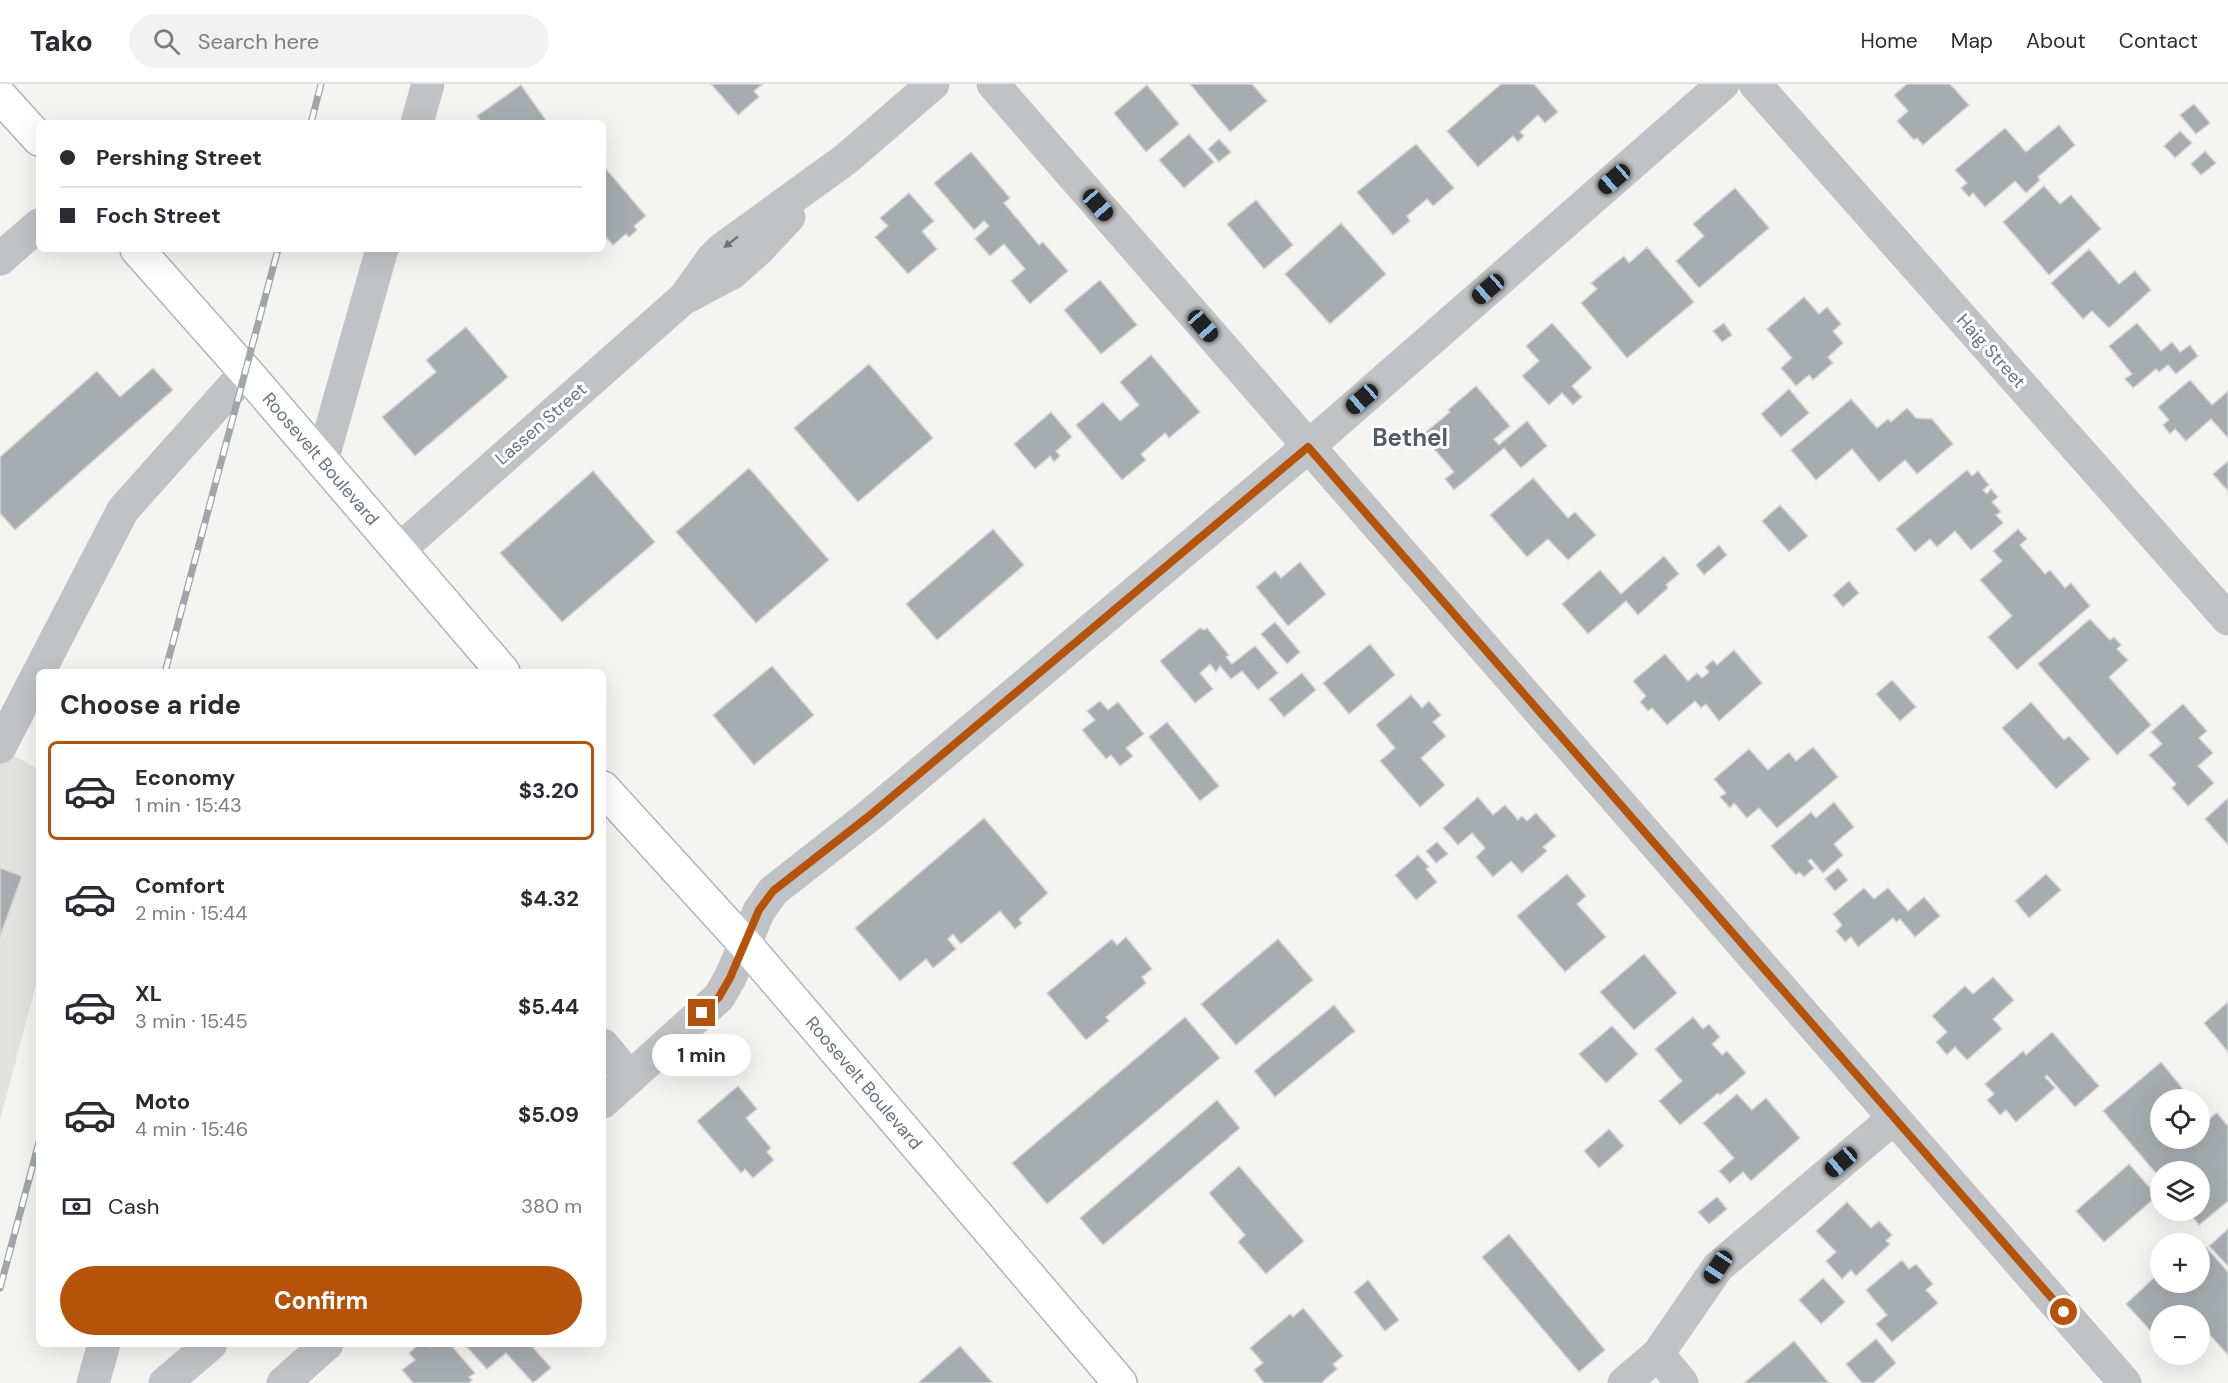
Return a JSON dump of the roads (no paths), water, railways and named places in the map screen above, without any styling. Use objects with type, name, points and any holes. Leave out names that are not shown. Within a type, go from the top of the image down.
[{"type":"main road","points":[[0,96],[36,136]]},
{"type":"main road","name":"Roosevelt Boulevard","points":[[140,252],[246,372],[500,669]]},
{"type":"main road","name":"Roosevelt Boulevard","points":[[606,791],[745,944],[1120,1383]]},
{"type":"street","points":[[418,120],[428,84]]},
{"type":"street","name":"Lassen Street","points":[[398,550],[685,297],[712,259],[722,249],[846,159],[933,84]]},
{"type":"street","points":[[993,84],[2125,1383]]},
{"type":"street","points":[[606,1099],[719,997],[730,978],[759,910],[773,891],[869,816],[1308,447],[1723,84]]},
{"type":"street","name":"Haig Street","points":[[1755,84],[2228,619]]},
{"type":"street","points":[[0,259],[36,228]]},
{"type":"street","points":[[322,461],[380,252]]},
{"type":"street","points":[[40,669],[123,510],[246,372]]},
{"type":"street","points":[[0,747],[36,678]]},
{"type":"street","points":[[606,1049],[630,1077]]},
{"type":"street","points":[[1624,1383],[1658,1354],[1718,1267],[1894,1118]]},
{"type":"street","points":[[165,1383],[207,1347]]},
{"type":"street","points":[[283,1383],[324,1347]]},
{"type":"street","points":[[1658,1354],[1682,1383]]},
{"type":"railway","points":[[312,120],[321,84]]},
{"type":"railway","points":[[166,669],[277,252]]},
{"type":"railway","points":[[0,1288],[36,1153]]},
{"type":"district","name":"Bethel","points":[[1410,437]]}]
